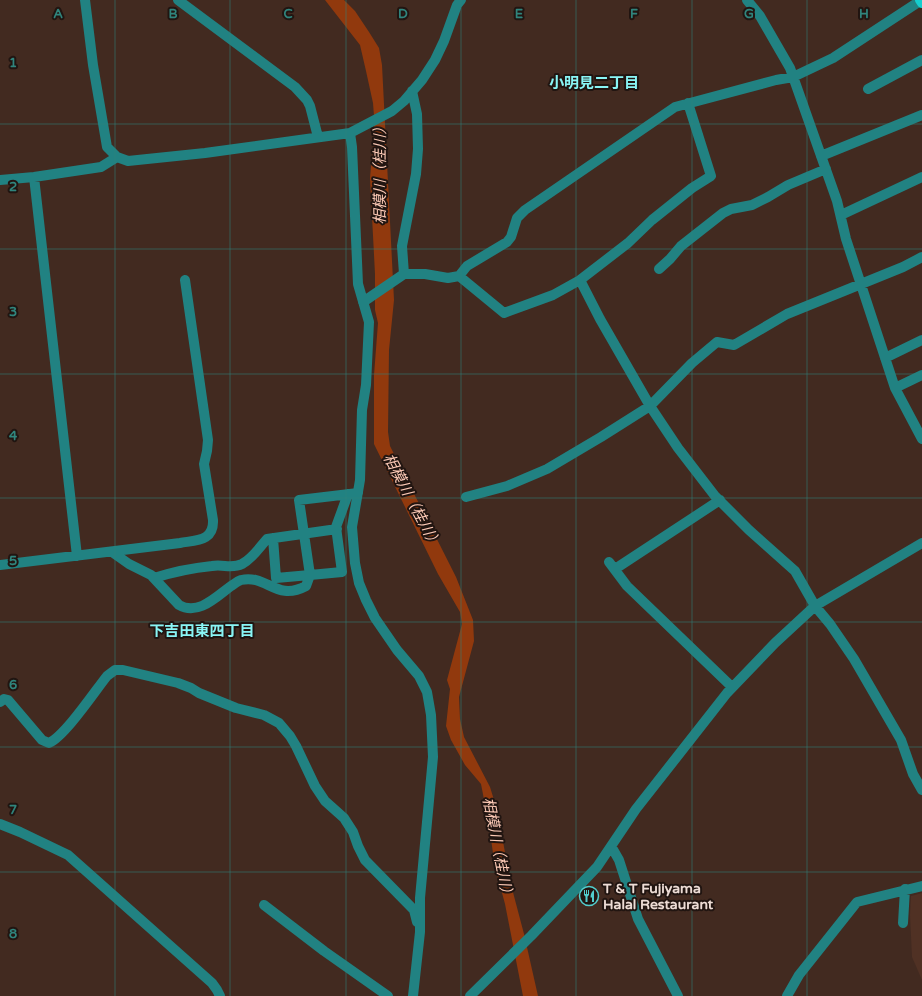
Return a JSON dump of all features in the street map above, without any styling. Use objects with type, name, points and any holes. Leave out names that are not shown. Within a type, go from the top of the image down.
[{"type":"street","points":[[85,0],[93,65],[107,147],[117,157],[128,162],[350,133],[392,111],[404,101],[422,80],[435,60],[444,41],[457,5],[461,0]]},
{"type":"street","points":[[751,1],[790,68],[826,168],[841,215],[846,239],[895,388],[922,439]]},
{"type":"street","points":[[366,300],[401,276],[425,274],[448,278],[459,276],[467,266],[507,242],[511,237],[516,218],[524,210],[661,116],[675,108],[688,104],[776,80],[793,78],[833,58],[921,1]]},
{"type":"street","points":[[181,2],[295,87],[307,100],[310,106],[318,137]]},
{"type":"street","points":[[868,89],[922,60]]},
{"type":"street","points":[[401,276],[402,246],[416,174],[418,149],[417,114],[412,91]]},
{"type":"street","points":[[459,276],[504,313],[553,295],[580,280],[692,188],[711,176],[688,104]]},
{"type":"street","points":[[821,156],[922,115]]},
{"type":"street","points":[[273,538],[276,578],[342,572],[337,529],[360,480],[362,410],[368,352],[369,322],[366,300],[358,284],[352,147],[350,133]]},
{"type":"street","points":[[0,180],[34,177],[101,167],[117,157]]},
{"type":"street","points":[[659,268],[670,259],[681,246],[723,212],[752,205],[788,185],[826,168]]},
{"type":"street","points":[[34,177],[77,556]]},
{"type":"street","points":[[841,215],[922,177]]},
{"type":"street","points":[[466,497],[507,486],[547,469],[601,437],[650,406],[692,363],[717,342],[734,345],[787,314],[903,267],[922,257]]},
{"type":"street","points":[[0,565],[112,552],[200,539],[211,533],[213,528],[213,520],[204,464],[208,440],[185,280]]},
{"type":"street","points":[[580,280],[600,319],[650,406],[678,448],[720,500],[749,530],[795,571],[815,606],[830,624],[854,659],[901,740],[913,774],[922,790]]},
{"type":"street","points":[[885,358],[922,340]]},
{"type":"street","points":[[895,388],[922,375]]},
{"type":"street","points":[[112,552],[129,564],[154,578],[179,605],[186,609],[198,608],[240,580],[261,582],[283,592],[297,591],[306,586],[310,575],[299,500],[353,493]]},
{"type":"street","points":[[353,493],[352,527],[355,563],[359,583],[375,618],[397,650],[419,676],[427,692],[431,716],[433,757],[420,898],[420,932],[413,996]]},
{"type":"street","points":[[720,500],[612,565],[627,586],[732,687]]},
{"type":"street","points":[[154,578],[172,572],[214,566],[238,566],[250,558],[267,539],[337,529]]},
{"type":"street","points":[[470,996],[531,936],[597,867],[636,809],[732,687],[775,643],[815,606],[922,543]]},
{"type":"street","points":[[0,702],[4,699],[8,700],[42,740],[49,743],[55,740],[65,730],[107,676],[115,670],[123,670],[178,683],[191,688],[199,694],[236,708],[264,715],[279,723],[290,736],[315,786],[325,801],[344,818],[353,832],[358,846],[366,860],[414,910],[420,932]]},
{"type":"street","points":[[0,824],[68,855],[212,983],[220,996]]},
{"type":"street","points":[[612,846],[619,860],[638,919],[678,996]]},
{"type":"street","points":[[787,996],[799,976],[857,902],[922,886]]},
{"type":"street","points":[[903,923],[905,889]]},
{"type":"street","points":[[264,905],[324,951],[388,996]]},
{"type":"shaded area","points":[[922,893],[922,980],[912,957],[910,915],[911,896]]},
{"type":"water","name":"相模川（桂川）","points":[[325,0],[344,0],[355,11],[379,48],[382,65],[394,300],[389,350],[388,432],[390,446],[456,577],[473,620],[474,641],[459,697],[460,719],[464,737],[490,787],[498,813],[510,881],[538,996],[523,996],[505,904],[495,867],[481,784],[465,765],[451,740],[446,726],[450,689],[447,680],[462,624],[460,612],[438,574],[374,444],[374,375],[378,323],[375,310],[375,274],[370,178],[373,148],[373,103],[360,45]]},
{"type":"place","name":"T & T Fujiyama Halal Restaurant","points":[[589,896]]},
{"type":"district","name":"小明見二丁目","points":[[594,83]]},
{"type":"district","name":"下吉田東四丁目","points":[[202,631]]}]
